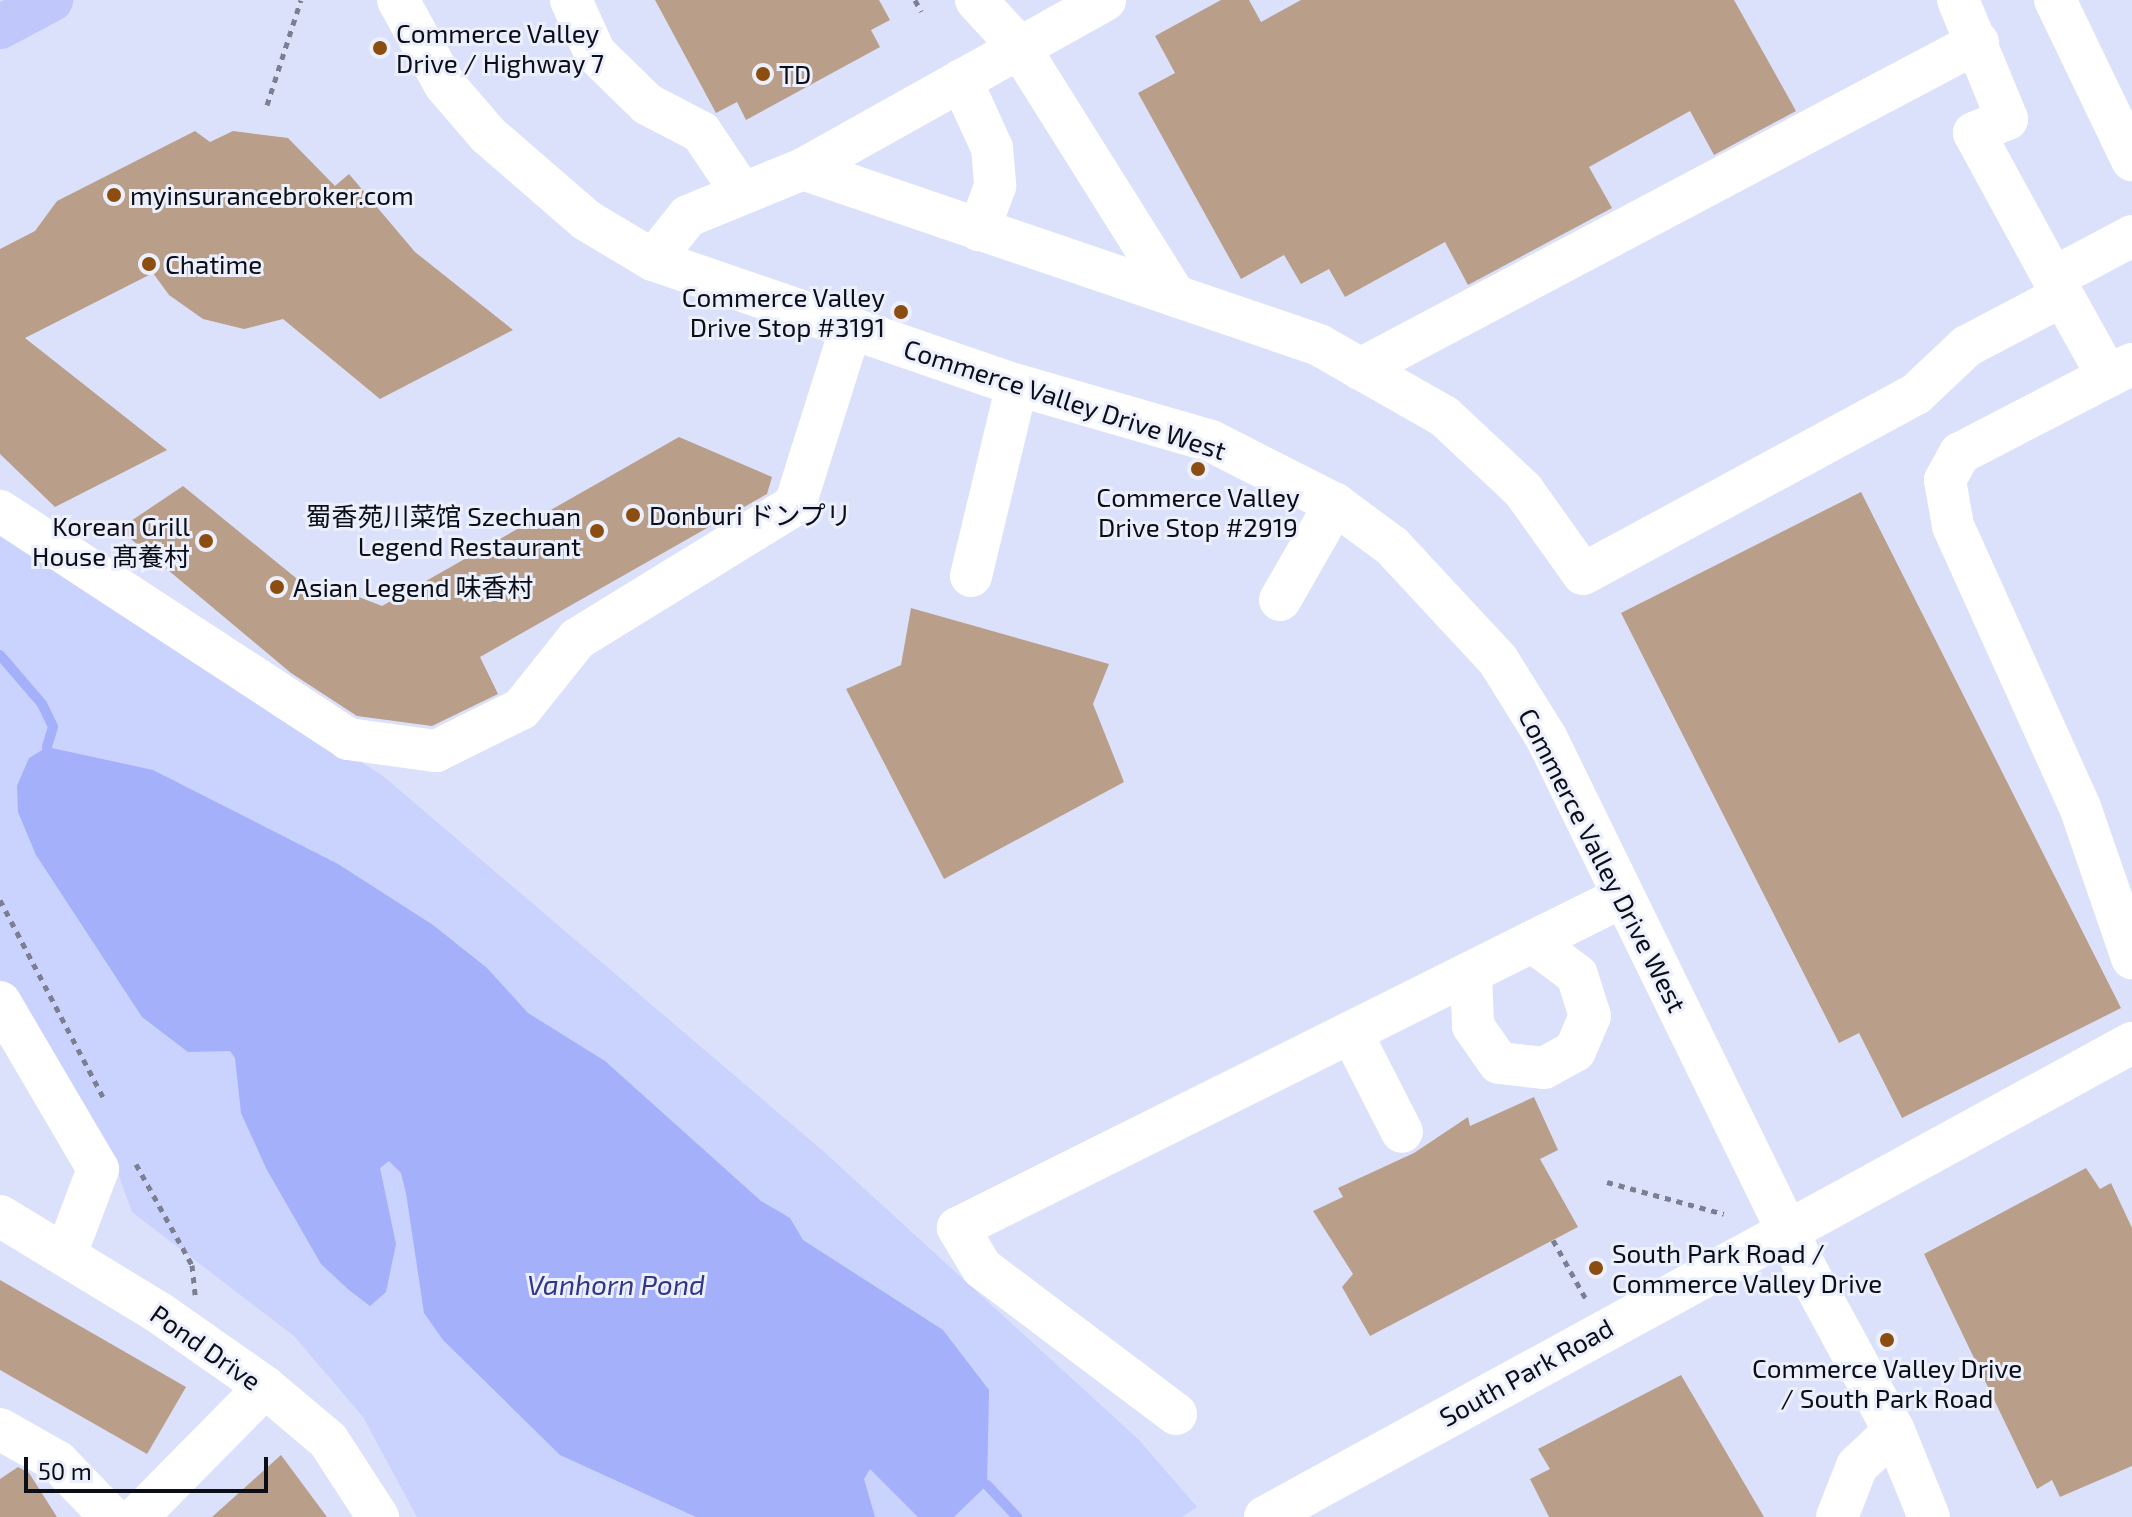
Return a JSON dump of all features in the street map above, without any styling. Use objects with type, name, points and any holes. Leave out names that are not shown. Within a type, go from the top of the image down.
[{"type":"main road","points":[[0,27],[51,0]]},
{"type":"street","name":"Commerce Valley Drive West","points":[[398,0],[445,85],[488,135],[586,220],[653,260],[850,331],[1017,385],[1211,441],[1335,504],[1392,546],[1498,660],[1546,737],[1787,1230],[1894,1431],[1929,1517]]},
{"type":"street","points":[[571,0],[595,53],[647,104],[701,132],[740,190]]},
{"type":"street","points":[[976,0],[1019,47],[1175,296]]},
{"type":"street","points":[[653,260],[688,216],[740,190],[803,169],[1105,0]]},
{"type":"street","points":[[1958,0],[1978,42],[2007,119],[1974,133],[2057,287],[2120,370],[1960,453],[1945,480],[1953,526],[2080,807],[2132,958]]},
{"type":"street","points":[[2055,0],[2132,160]]},
{"type":"street","points":[[1360,369],[1978,42]]},
{"type":"street","points":[[961,80],[992,148],[995,186],[979,230]]},
{"type":"street","points":[[803,169],[1319,345],[1445,417],[1523,490],[1583,574],[1916,394],[1967,346],[2132,236]]},
{"type":"street","points":[[0,511],[348,739],[436,751],[521,709],[577,639],[795,505],[850,331]]},
{"type":"street","points":[[971,576],[1017,385]]},
{"type":"street","points":[[1280,600],[1335,504]]},
{"type":"street","points":[[1176,1414],[982,1268],[958,1228],[1622,897]]},
{"type":"street","points":[[1471,973],[1473,1026],[1499,1063],[1544,1068],[1575,1051],[1590,1016],[1577,975],[1533,942]]},
{"type":"street","points":[[0,1002],[98,1169],[66,1254]]},
{"type":"street","points":[[1351,1032],[1402,1132]]},
{"type":"street","name":"South Park Road","points":[[1265,1517],[1603,1329],[2132,1043]]},
{"type":"street","name":"Pond Drive","points":[[0,1216],[66,1254],[265,1387],[328,1440],[378,1517]]},
{"type":"street","points":[[137,1517],[265,1387]]},
{"type":"street","points":[[0,1429],[58,1462],[111,1517]]},
{"type":"street","points":[[1837,1517],[1857,1466],[1894,1431]]},
{"type":"path","points":[[267,105],[301,0]]},
{"type":"path","points":[[915,0],[921,11]]},
{"type":"path","points":[[1607,1182],[1724,1214]]},
{"type":"path","points":[[1553,1240],[1603,1329]]},
{"type":"shaded area","points":[[0,531],[383,776],[822,1150],[1138,1439],[1197,1507],[1182,1517],[417,1517],[363,1417],[294,1336],[132,1212],[117,1170],[0,979]]},
{"type":"water","name":"Vanhorn Pond","points":[[47,747],[153,770],[338,864],[433,925],[487,968],[528,1013],[605,1061],[761,1201],[790,1218],[803,1240],[943,1330],[989,1390],[987,1485],[954,1517],[918,1517],[870,1469],[864,1479],[875,1517],[696,1517],[560,1455],[443,1340],[424,1313],[406,1193],[401,1173],[389,1161],[380,1168],[396,1244],[386,1292],[370,1306],[349,1290],[321,1264],[267,1170],[241,1113],[235,1058],[230,1051],[188,1052],[142,1017],[36,855],[18,812],[17,786],[29,758]]},
{"type":"building","name":"TD","points":[[655,0],[879,0],[890,20],[871,30],[880,47],[746,120],[737,102],[716,113]]},
{"type":"building","points":[[1221,0],[1249,0],[1261,22],[1301,0],[1734,0],[1796,111],[1714,155],[1690,111],[1589,167],[1612,208],[1468,285],[1445,242],[1345,297],[1329,269],[1301,284],[1284,255],[1241,279],[1138,93],[1175,73],[1155,36]]},
{"type":"building","points":[[195,131],[210,142],[233,131],[288,138],[335,186],[349,174],[415,252],[513,330],[380,399],[283,319],[244,329],[203,319],[169,295],[153,273],[25,338],[167,450],[55,507],[0,454],[0,249],[35,231],[57,201]]},
{"type":"building","points":[[679,437],[772,477],[767,494],[480,657],[498,694],[432,726],[357,716],[291,673],[119,529],[183,486],[323,600],[346,592],[382,606]]},
{"type":"building","points":[[1861,492],[2121,1008],[1902,1118],[1859,1033],[1839,1043],[1621,613]]},
{"type":"building","points":[[911,608],[1109,664],[1093,704],[1124,782],[944,879],[846,689],[901,665]]},
{"type":"building","points":[[1534,1097],[1558,1150],[1540,1159],[1578,1227],[1370,1336],[1342,1287],[1353,1274],[1313,1211],[1343,1197],[1338,1188],[1414,1153],[1468,1117],[1470,1126]]},
{"type":"building","points":[[2086,1168],[2100,1189],[2111,1183],[2132,1228],[2132,1466],[2060,1497],[2052,1480],[2037,1489],[1924,1254]]},
{"type":"building","points":[[0,1280],[186,1387],[147,1454],[0,1370]]},
{"type":"building","points":[[1681,1375],[1764,1517],[1549,1517],[1530,1479],[1550,1469],[1538,1449]]},
{"type":"building","points":[[281,1455],[327,1517],[212,1517]]},
{"type":"building","points":[[18,1467],[29,1473],[57,1517],[0,1517],[0,1479]]},
{"type":"waterway","points":[[0,655],[42,704],[53,727],[47,747]]},
{"type":"waterway","points":[[987,1485],[1017,1517]]},
{"type":"place","name":"Commerce Valley Drive / Highway 7","points":[[380,48]]},
{"type":"place","name":"TD","points":[[763,74]]},
{"type":"place","name":"myinsurancebroker.com","points":[[114,195]]},
{"type":"place","name":"Chatime","points":[[149,264]]},
{"type":"place","name":"Commerce Valley Drive Stop #3191","points":[[901,312]]},
{"type":"place","name":"Commerce Valley Drive Stop #2919","points":[[1198,469]]},
{"type":"place","name":"Donburi ドンプリ","points":[[633,515]]},
{"type":"place","name":"蜀香苑川菜馆 Szechuan Legend Restaurant","points":[[597,531]]},
{"type":"place","name":"Korean Grill House 髙養村","points":[[206,541]]},
{"type":"place","name":"Asian Legend 味香村","points":[[277,587]]},
{"type":"place","name":"South Park Road / Commerce Valley Drive","points":[[1596,1268]]},
{"type":"place","name":"Commerce Valley Drive / South Park Road","points":[[1887,1340]]}]
